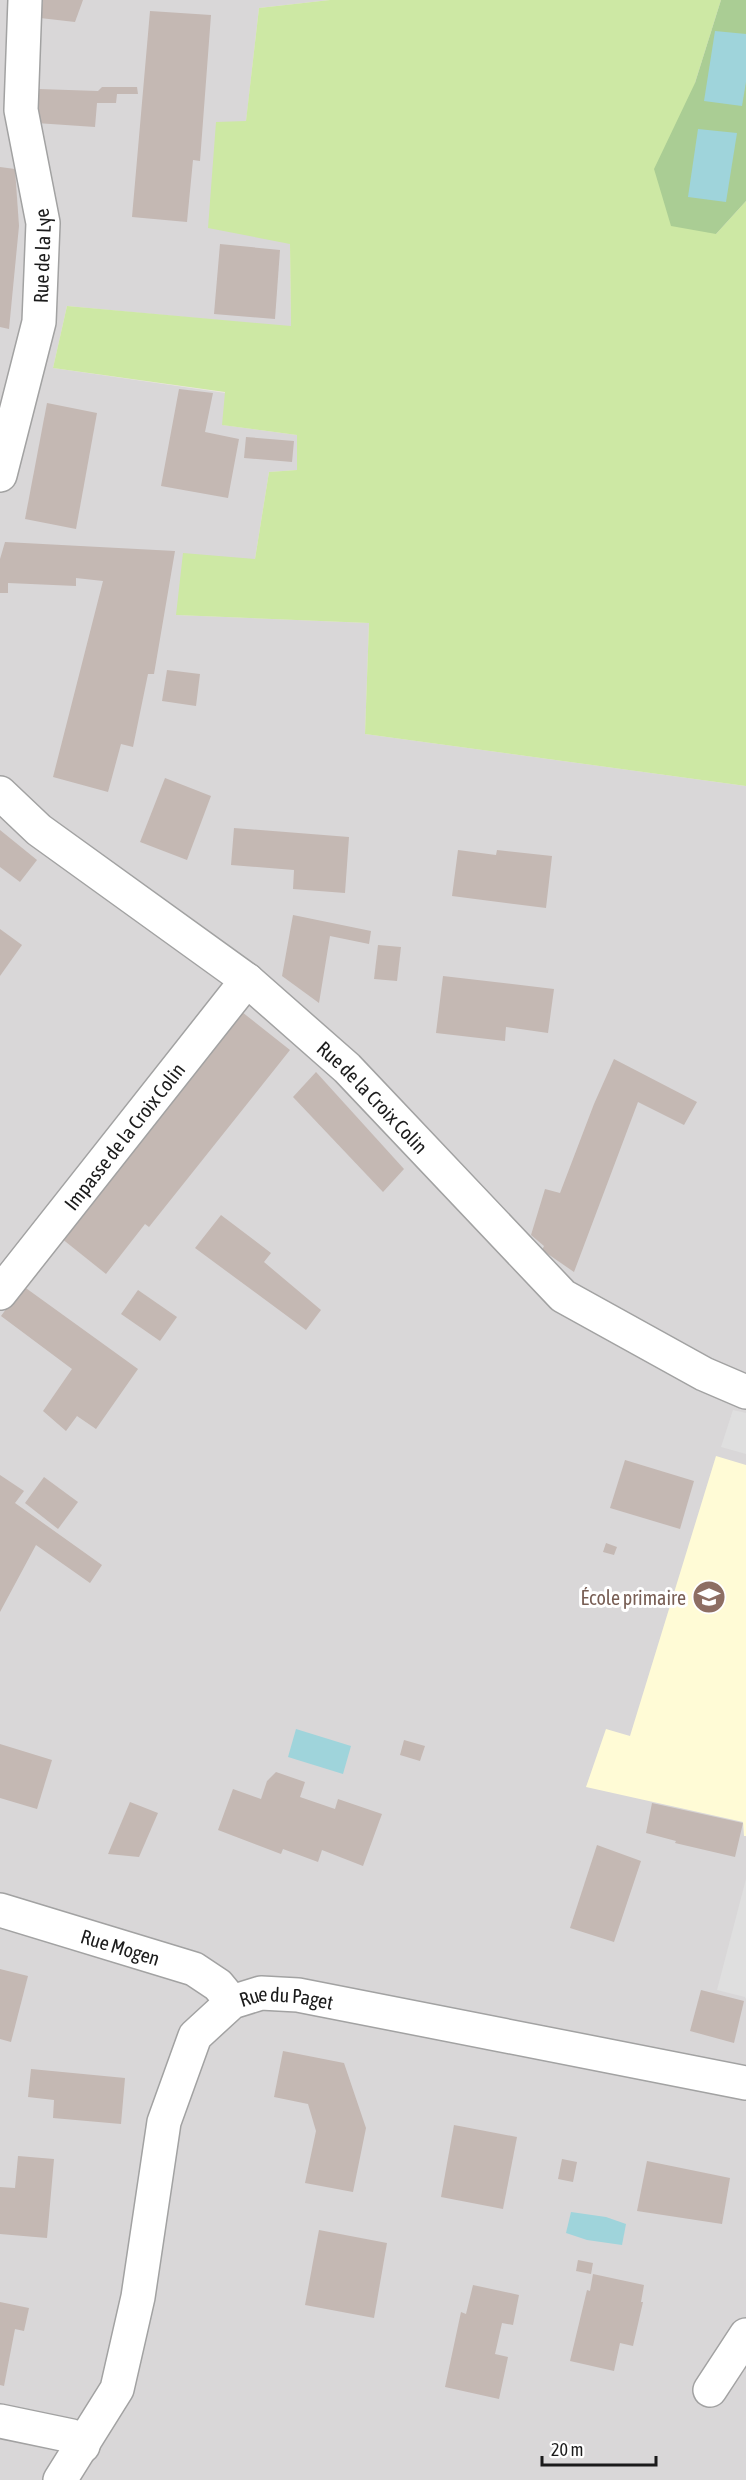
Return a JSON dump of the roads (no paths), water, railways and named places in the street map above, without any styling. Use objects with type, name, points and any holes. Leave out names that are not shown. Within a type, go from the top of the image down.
[{"type":"street","name":"Rue de la Lye","points":[[0,475],[39,322],[43,223],[21,110],[26,0]]},
{"type":"street","name":"Rue de la Croix Colin","points":[[0,793],[39,830],[247,980],[347,1068],[563,1296],[704,1374],[746,1392]]},
{"type":"street","name":"Impasse de la Croix Colin","points":[[0,1293],[247,980]]},
{"type":"street","name":"Rue Mogen","points":[[0,1910],[194,1969],[218,1985],[232,2002]]},
{"type":"street","name":"Rue du Paget","points":[[60,2480],[117,2389],[138,2297],[164,2122],[195,2037],[232,2002],[261,1994],[298,1995],[746,2083]]},
{"type":"street","points":[[710,2390],[746,2336]]},
{"type":"street","points":[[0,2421],[72,2436],[83,2446]]},
{"type":"water","points":[[715,31],[746,34],[746,82],[742,106],[704,101]]},
{"type":"water","points":[[698,129],[737,133],[726,202],[688,197]]},
{"type":"water","points":[[296,1729],[351,1746],[343,1774],[288,1757]]},
{"type":"water","points":[[571,2212],[606,2217],[626,2224],[622,2245],[587,2240],[566,2233]]},
{"type":"place","name":"École primaire","points":[[709,1597]]}]
